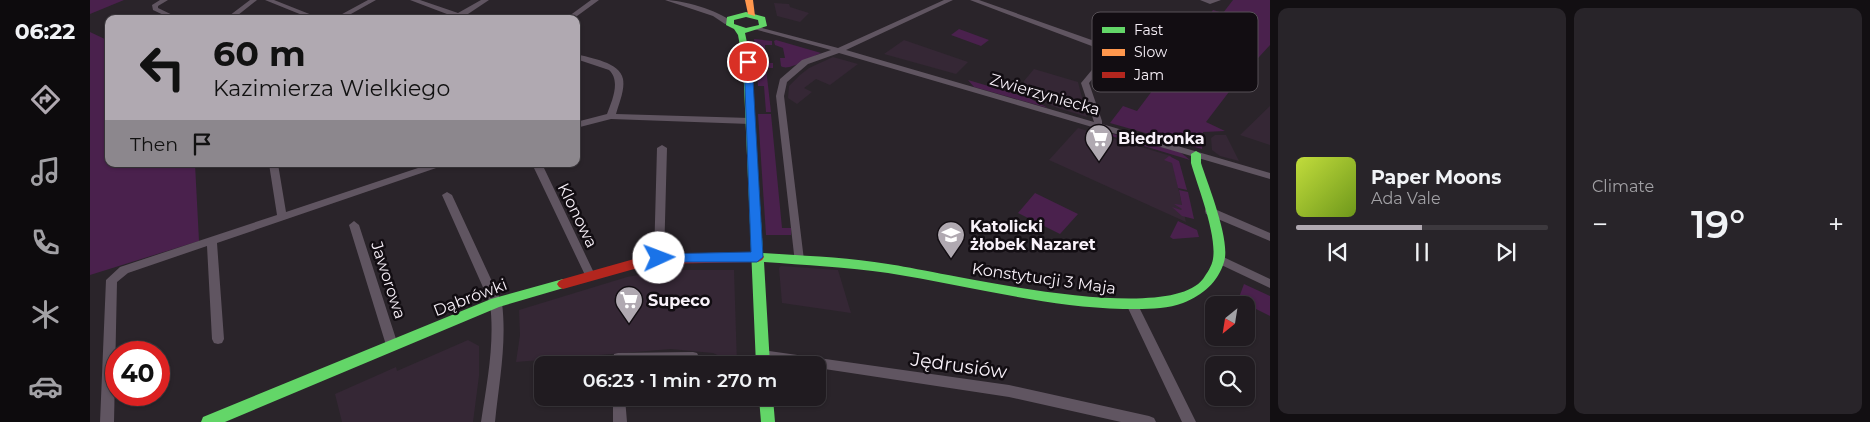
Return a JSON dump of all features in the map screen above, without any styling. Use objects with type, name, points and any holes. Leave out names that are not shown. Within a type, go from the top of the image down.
[{"type":"street","points":[[165,0],[155,5],[155,8],[170,15]]},
{"type":"street","points":[[233,15],[254,0]]},
{"type":"street","points":[[268,0],[308,15]]},
{"type":"street","points":[[344,15],[373,0]]},
{"type":"street","points":[[413,0],[456,15]]},
{"type":"street","points":[[461,15],[486,0]]},
{"type":"street","points":[[574,15],[596,0]]},
{"type":"street","points":[[668,0],[734,17],[752,14],[762,19],[748,62]]},
{"type":"street","points":[[743,0],[742,11],[734,17],[730,25],[742,35],[748,62],[757,257],[762,313],[762,356]]},
{"type":"street","points":[[749,0],[752,14]]},
{"type":"street","points":[[799,260],[780,96],[783,81],[805,62],[839,50],[950,0]]},
{"type":"street","points":[[973,0],[1092,43]]},
{"type":"street","points":[[1203,0],[1210,2],[1218,0]]},
{"type":"street","points":[[738,30],[759,28]]},
{"type":"street","name":"Zwierzyniecka","points":[[759,28],[1270,176]]},
{"type":"street","points":[[580,57],[610,67],[618,73],[621,86],[612,116]]},
{"type":"street","points":[[1092,75],[1085,84],[1098,121],[1097,126]]},
{"type":"street","points":[[580,123],[612,116],[750,121]]},
{"type":"street","points":[[659,258],[662,148]]},
{"type":"street","points":[[1196,154],[1196,163],[1219,245],[1219,259],[1270,284]]},
{"type":"street","points":[[274,167],[282,215]]},
{"type":"street","points":[[107,422],[112,280],[124,270],[212,241],[282,215],[430,167]]},
{"type":"street","name":"Klonowa","points":[[539,168],[590,275]]},
{"type":"street","points":[[447,195],[496,303],[498,332],[488,422]]},
{"type":"street","points":[[1210,211],[1270,237]]},
{"type":"street","name":"Jaworowa","points":[[354,225],[392,345]]},
{"type":"street","points":[[212,241],[218,339]]},
{"type":"street","name":"Konstytucji 3 Maja","points":[[757,257],[887,268],[1062,300],[1132,306],[1171,302],[1187,297],[1205,285],[1219,259]]},
{"type":"street","name":"Dąbrówki","points":[[208,422],[496,303],[590,275],[659,258],[757,257]]},
{"type":"street","points":[[1132,306],[1189,422]]},
{"type":"street","name":"Jędrusiów","points":[[826,368],[1009,391],[1149,422]]},
{"type":"street","points":[[619,406],[620,422]]},
{"type":"street","points":[[767,406],[768,422]]},
{"type":"shaded area","points":[[90,0],[124,0],[90,14]]},
{"type":"shaded area","points":[[1233,0],[1270,0],[1270,45],[1258,58],[1258,12],[1224,12]]},
{"type":"shaded area","points":[[774,3],[789,4],[790,7],[809,13],[800,22],[777,16]]},
{"type":"shaded area","points":[[959,29],[989,40],[981,46],[951,35]]},
{"type":"shaded area","points":[[90,32],[105,39],[105,167],[195,167],[199,241],[90,275]]},
{"type":"shaded area","points":[[754,39],[772,41],[772,45],[765,45],[766,63],[773,63],[773,68],[766,68],[771,112],[766,112],[764,86],[758,86]]},
{"type":"shaded area","points":[[904,40],[968,62],[956,74],[884,54]]},
{"type":"shaded area","points":[[774,41],[821,53],[794,66],[784,67],[781,66],[780,58],[785,58],[783,48],[775,45]]},
{"type":"shaded area","points":[[833,57],[858,64],[830,85],[816,79],[804,88],[812,92],[797,104],[788,98],[789,86],[800,75],[809,68]]},
{"type":"shaded area","points":[[1034,69],[1078,82],[1087,117],[1022,94],[1024,81]]},
{"type":"shaded area","points":[[968,80],[1029,98],[1048,108],[974,87]]},
{"type":"shaded area","points":[[1151,92],[1229,92],[1206,122],[1225,131],[1203,132],[1202,149],[1110,123],[1123,106],[1137,111]]},
{"type":"shaded area","points":[[1270,106],[1270,145],[1240,135]]},
{"type":"shaded area","points":[[758,114],[771,114],[782,228],[791,228],[791,235],[766,235]]},
{"type":"shaded area","points":[[1078,128],[1171,156],[1186,222],[1049,160]]},
{"type":"shaded area","points":[[1113,134],[1180,152],[1190,160],[1108,135]]},
{"type":"shaded area","points":[[1215,135],[1226,135],[1239,161],[1220,156],[1212,150],[1211,138]]},
{"type":"shaded area","points":[[1169,156],[1179,161],[1187,190],[1178,188],[1172,163],[1164,160]]},
{"type":"shaded area","points":[[1179,190],[1188,192],[1194,219],[1182,216],[1172,207],[1182,209],[1174,204],[1182,205]]},
{"type":"shaded area","points":[[1035,193],[1078,214],[1060,234],[1018,213]]},
{"type":"shaded area","points":[[1178,221],[1197,230],[1199,237],[1173,239],[1170,237]]},
{"type":"shaded area","points":[[781,266],[838,270],[851,313],[782,303],[779,268]]},
{"type":"shaded area","points":[[667,270],[734,270],[737,356],[720,356],[713,353],[671,349],[588,356],[534,356],[534,360],[516,362],[520,335],[519,310],[627,277]]},
{"type":"shaded area","points":[[1244,284],[1270,296],[1270,316],[1255,308],[1255,296],[1240,296]]},
{"type":"shaded area","points":[[468,340],[479,346],[479,376],[473,422],[342,422],[335,394],[396,367],[397,371]]},
{"type":"traffic: fast","points":[[746,14],[762,19],[763,26],[746,31],[730,25],[730,19],[746,14]]},
{"type":"traffic: fast","points":[[738,30],[742,35],[747,62],[763,356]]},
{"type":"traffic: fast","points":[[758,257],[886,268],[1003,290],[1100,303],[1144,304],[1180,299],[1205,285],[1219,259],[1218,239],[1196,163],[1196,154]]},
{"type":"traffic: fast","points":[[208,422],[496,303],[563,284]]},
{"type":"traffic: fast","points":[[767,406],[768,422]]},
{"type":"traffic: slow","points":[[749,0],[752,14]]},
{"type":"traffic: jam","points":[[563,284],[652,259],[758,257]]},
{"type":"place","name":"Biedronka","points":[[1099,162]]},
{"type":"place","name":"Katolicki żłobek Nazaret","points":[[951,259]]},
{"type":"place","name":"Supeco","points":[[629,324]]},
{"type":"route","points":[[659,258],[757,257],[748,62]]}]
